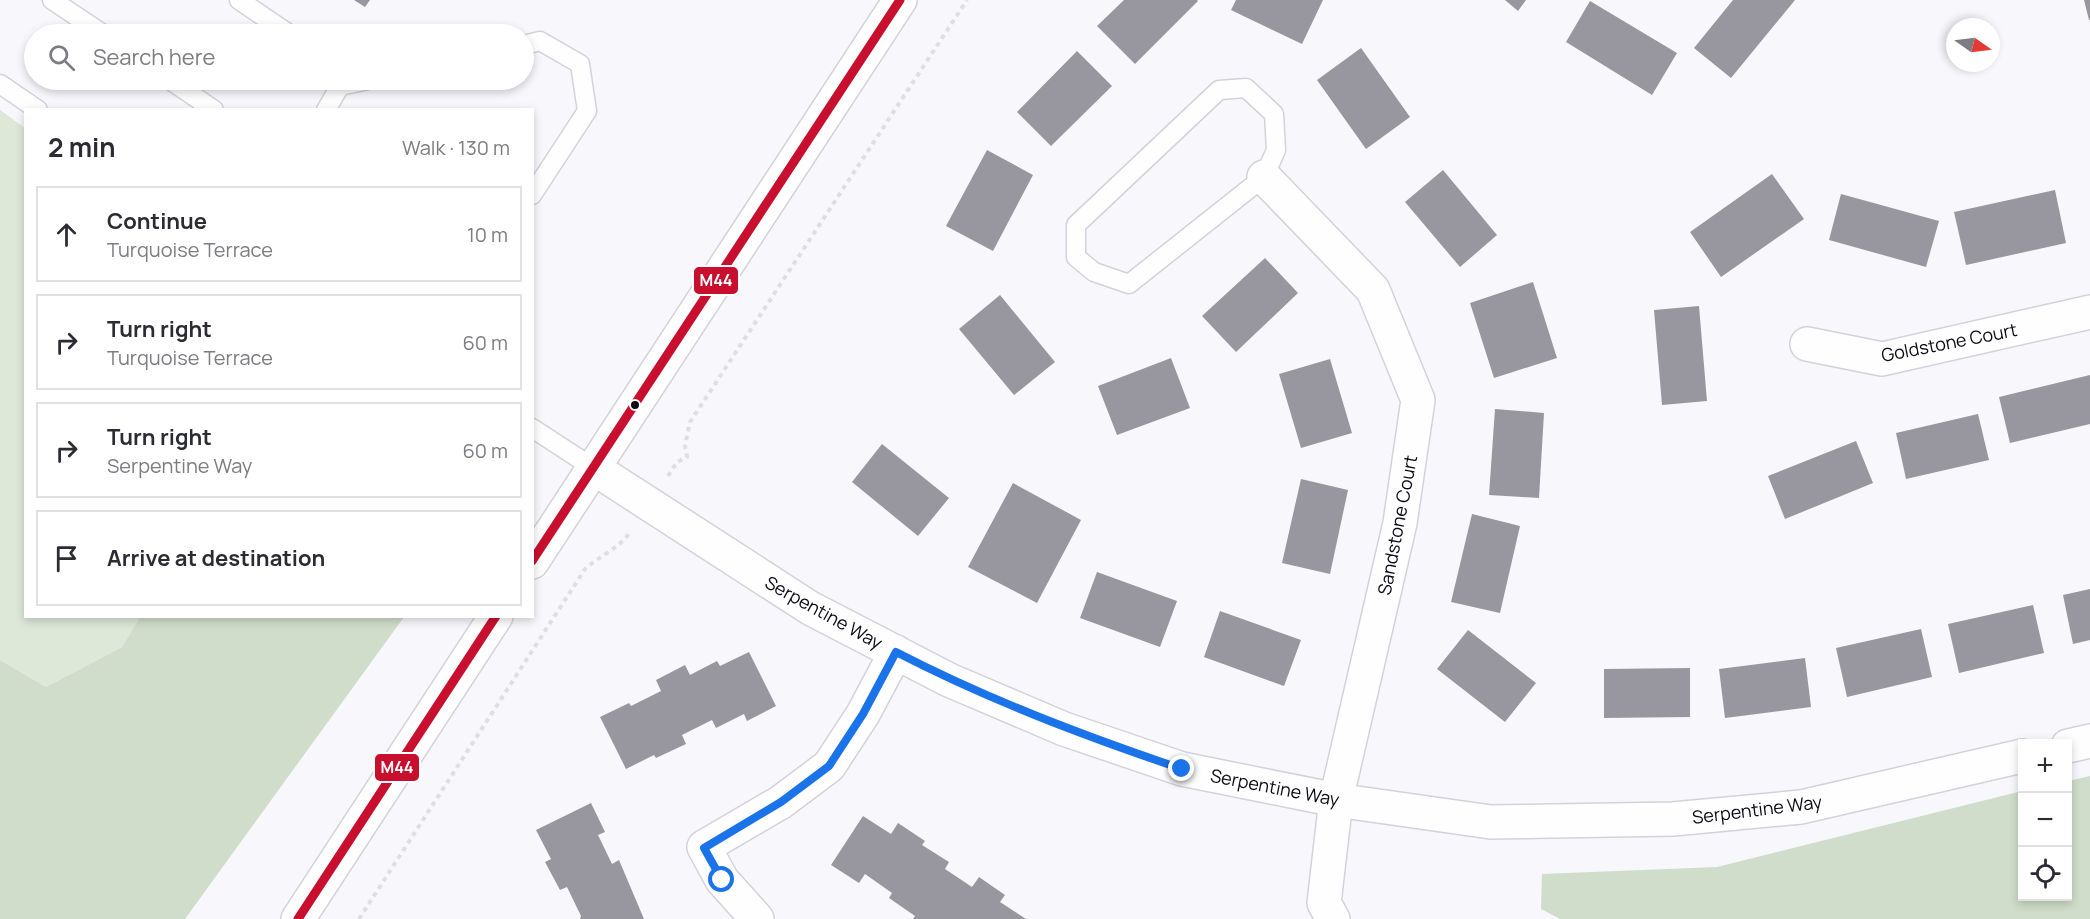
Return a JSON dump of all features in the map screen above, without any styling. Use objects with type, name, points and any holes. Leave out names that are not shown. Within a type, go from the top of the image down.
[{"type":"street","points":[[534,559],[900,0]]},
{"type":"street","name":"Sandstone Court","points":[[1264,177],[1373,290],[1418,400],[1400,523],[1336,800],[1324,903],[1333,919]]},
{"type":"street","name":"Goldstone Court","points":[[1807,344],[1882,359],[2090,312]]},
{"type":"street","name":"Serpentine Way","points":[[595,469],[810,608],[949,680],[1085,736],[1182,769],[1336,800],[1491,822],[1673,819],[1801,807],[2018,757]]},
{"type":"street","points":[[298,919],[495,618]]},
{"type":"street","points":[[757,919],[722,880],[704,848],[781,802],[829,766],[863,714],[896,652]]},
{"type":"street","points":[[2072,745],[2090,741]]},
{"type":"lane","points":[[52,0],[88,24]]},
{"type":"lane","points":[[239,0],[274,24]]},
{"type":"lane","points":[[534,42],[540,41],[580,64],[587,111],[534,192]]},
{"type":"lane","points":[[0,84],[35,108]]},
{"type":"lane","points":[[1246,88],[1274,114],[1276,150],[1264,177],[1129,284],[1094,272],[1076,257],[1076,225],[1220,90],[1246,88]]},
{"type":"lane","points":[[185,90],[211,108]]},
{"type":"lane","points":[[327,108],[338,90]]},
{"type":"lane","points":[[534,430],[595,469]]},
{"type":"path","points":[[359,919],[585,569],[598,557],[624,542],[677,462],[687,457],[685,446],[690,422],[967,0]]},
{"type":"green space","points":[[0,110],[24,127],[24,618],[139,618],[122,647],[46,687],[0,660]]},
{"type":"green space","points":[[139,618],[403,618],[185,919],[0,919],[0,660],[46,687],[122,647]]},
{"type":"green space","points":[[2090,776],[2090,919],[1560,919],[1541,909],[1542,874],[1717,867],[2018,792],[2018,901],[2072,901],[2072,780]]},
{"type":"building","points":[[354,0],[370,0],[365,7]]},
{"type":"building","points":[[1124,0],[1198,1],[1135,64],[1097,26]]},
{"type":"building","points":[[1236,0],[1323,0],[1302,44],[1231,10]]},
{"type":"building","points":[[1505,0],[1526,0],[1518,11]]},
{"type":"building","points":[[1733,0],[1795,0],[1731,78],[1694,48]]},
{"type":"building","points":[[2084,0],[2090,0],[2090,20],[2089,20]]},
{"type":"building","points":[[1590,1],[1677,53],[1652,95],[1566,42]]},
{"type":"building","points":[[1361,48],[1410,117],[1366,149],[1317,80]]},
{"type":"building","points":[[1077,51],[1112,86],[1051,146],[1017,112]]},
{"type":"building","points":[[987,150],[1033,175],[993,251],[946,226]]},
{"type":"building","points":[[1443,170],[1497,235],[1460,267],[1405,202]]},
{"type":"building","points":[[1772,174],[1804,219],[1721,277],[1690,232]]},
{"type":"building","points":[[2055,190],[2066,243],[1966,265],[1954,212]]},
{"type":"building","points":[[1841,194],[1939,221],[1926,267],[1829,240]]},
{"type":"building","points":[[1265,258],[1298,293],[1236,352],[1202,316]]},
{"type":"building","points":[[1533,282],[1557,358],[1494,378],[1470,303]]},
{"type":"building","points":[[1000,295],[1055,362],[1014,395],[959,329]]},
{"type":"building","points":[[1699,306],[1707,401],[1662,405],[1654,310]]},
{"type":"building","points":[[1171,358],[1190,408],[1117,435],[1098,386]]},
{"type":"building","points":[[1330,359],[1352,433],[1301,448],[1279,374]]},
{"type":"building","points":[[2090,375],[2090,424],[2010,443],[1999,397]]},
{"type":"building","points":[[1495,409],[1544,413],[1539,498],[1489,495]]},
{"type":"building","points":[[1978,414],[1989,460],[1906,479],[1896,433]]},
{"type":"building","points":[[1856,441],[1873,483],[1785,519],[1768,476]]},
{"type":"building","points":[[882,444],[949,498],[918,536],[852,482]]},
{"type":"building","points":[[1301,479],[1348,490],[1330,574],[1282,563]]},
{"type":"building","points":[[1013,483],[1081,520],[1037,603],[968,567]]},
{"type":"building","points":[[1472,514],[1520,526],[1500,613],[1451,602]]},
{"type":"building","points":[[1097,572],[1177,601],[1160,647],[1080,618]]},
{"type":"building","points":[[2090,589],[2090,640],[2073,644],[2063,595]]},
{"type":"building","points":[[2033,605],[2044,653],[1959,673],[1948,624]]},
{"type":"building","points":[[1220,611],[1301,640],[1284,686],[1204,657]]},
{"type":"building","points":[[1921,629],[1932,677],[1847,697],[1836,648]]},
{"type":"building","points":[[1468,630],[1536,683],[1505,722],[1437,669]]},
{"type":"building","points":[[749,652],[776,706],[747,721],[744,714],[716,728],[712,720],[682,735],[686,744],[656,758],[654,755],[626,769],[600,717],[629,703],[631,706],[661,691],[656,680],[685,665],[690,675],[717,661],[720,666]]},
{"type":"building","points":[[1805,658],[1811,707],[1725,718],[1719,669]]},
{"type":"building","points":[[1690,668],[1690,717],[1604,718],[1604,669]]},
{"type":"building","points":[[591,803],[605,832],[598,835],[612,864],[619,860],[644,919],[580,919],[581,916],[567,887],[560,890],[545,862],[551,859],[536,830]]},
{"type":"building","points":[[863,816],[891,834],[898,823],[925,841],[922,845],[949,862],[945,869],[972,887],[979,877],[1005,895],[1000,902],[1026,919],[913,919],[915,916],[889,898],[892,893],[865,874],[859,883],[831,865]]},
{"type":"transit line","name":"M44","points":[[534,558],[900,0]]},
{"type":"transit line","name":"M44","points":[[298,919],[495,618]]},
{"type":"route","points":[[722,880],[704,848],[781,802],[829,766],[863,714],[896,652],[949,680],[1064,729],[1182,769]]}]
